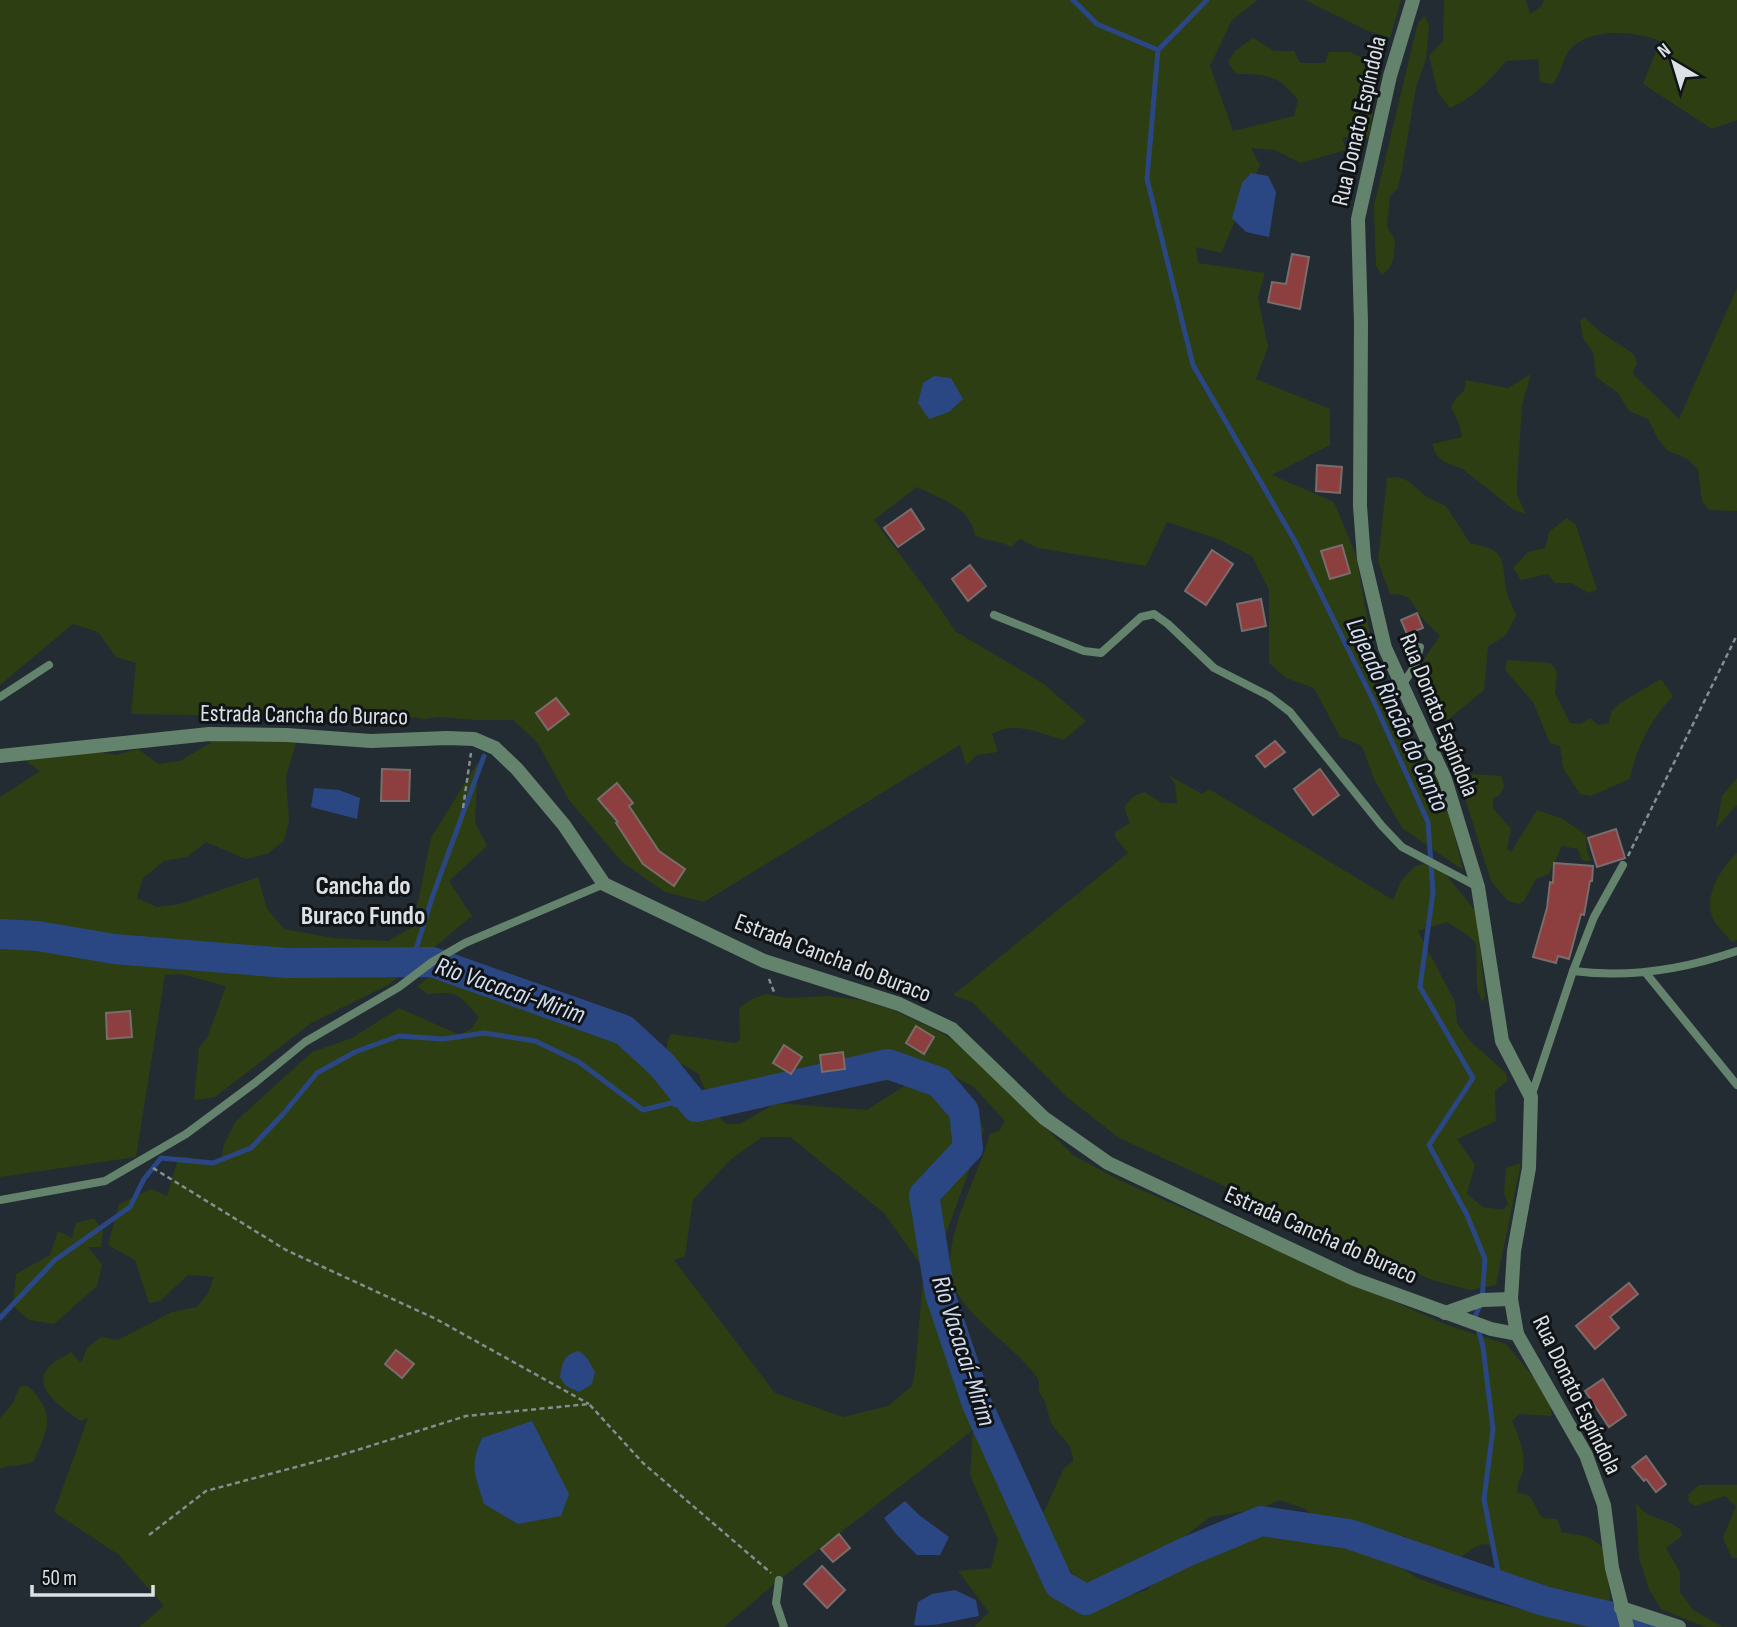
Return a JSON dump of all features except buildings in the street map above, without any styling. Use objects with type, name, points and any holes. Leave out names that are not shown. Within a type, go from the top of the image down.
[{"type":"street","name":"Rua Donato Espíndola","points":[[1412,0],[1390,76],[1359,219],[1360,506],[1364,559],[1385,648],[1445,779],[1478,887],[1502,1041],[1531,1097],[1529,1168],[1514,1251],[1511,1299],[1517,1334],[1586,1455],[1604,1504],[1612,1568],[1625,1618]]},
{"type":"street","name":"Estrada Cancha do Buraco","points":[[2,760],[209,734],[287,735],[371,741],[447,737],[474,739],[495,748],[517,769],[564,825],[604,884],[764,961],[899,1004],[952,1029],[1044,1118],[1108,1163],[1354,1279],[1464,1320],[1517,1334]]},
{"type":"street","points":[[1445,1313],[1482,1300],[1511,1299]]},
{"type":"street","points":[[1625,1618],[1679,1627]]},
{"type":"lane","points":[[994,615],[1084,651],[1101,653],[1141,617],[1154,614],[1214,668],[1269,696],[1290,712],[1402,846],[1478,887]]},
{"type":"lane","points":[[1402,685],[1415,666],[1420,647]]},
{"type":"lane","points":[[0,697],[49,665]]},
{"type":"lane","points":[[1531,1097],[1594,917],[1623,865]]},
{"type":"lane","points":[[0,1200],[105,1181],[186,1134],[305,1042],[400,986],[432,962],[466,943],[604,884]]},
{"type":"lane","points":[[1573,971],[1600,974],[1645,972],[1714,959],[1737,951]]},
{"type":"lane","points":[[1645,972],[1737,1085]]},
{"type":"lane","points":[[779,1580],[776,1603],[783,1627]]},
{"type":"path","points":[[1623,865],[1737,635]]},
{"type":"path","points":[[463,808],[474,739]]},
{"type":"path","points":[[140,1161],[286,1250],[436,1319],[589,1404],[643,1463],[779,1580]]},
{"type":"path","points":[[149,1535],[206,1491],[341,1455],[466,1416],[589,1404]]},
{"type":"green space","points":[[0,0],[1258,0],[1232,20],[1210,66],[1233,131],[1294,116],[1298,100],[1284,85],[1271,78],[1236,74],[1228,62],[1235,51],[1253,38],[1274,51],[1294,51],[1300,63],[1325,63],[1329,52],[1350,52],[1379,66],[1369,137],[1342,137],[1346,150],[1301,163],[1275,150],[1251,148],[1260,165],[1221,253],[1196,247],[1198,263],[1265,273],[1258,297],[1268,347],[1256,379],[1330,409],[1330,445],[1272,475],[1334,502],[1356,555],[1372,645],[1381,679],[1414,743],[1441,778],[1463,870],[1402,828],[1374,779],[1362,746],[1340,737],[1314,688],[1286,678],[1269,663],[1269,590],[1252,556],[1215,538],[1167,522],[1146,566],[1038,548],[1020,539],[1011,547],[975,535],[972,525],[961,511],[917,487],[874,520],[955,631],[1044,684],[1086,721],[1064,740],[1018,728],[1000,730],[992,734],[998,752],[977,755],[966,765],[960,745],[704,902],[665,892],[622,862],[569,800],[537,742],[513,720],[441,717],[424,719],[390,714],[373,718],[131,714],[136,663],[116,657],[98,632],[73,624],[0,685]]},
{"type":"green space","points":[[1305,0],[1401,0],[1390,38],[1368,31]]},
{"type":"green space","points":[[1444,0],[1526,0],[1530,14],[1541,7],[1544,0],[1737,0],[1737,120],[1712,129],[1643,84],[1660,41],[1624,33],[1597,35],[1575,45],[1567,54],[1553,84],[1540,82],[1538,59],[1506,61],[1481,88],[1450,108],[1438,93],[1429,56],[1443,41]]},
{"type":"green space","points":[[1425,16],[1429,26],[1426,59],[1416,87],[1398,188],[1390,196],[1387,226],[1395,240],[1394,257],[1390,267],[1382,275],[1376,266],[1374,206],[1418,22]]},
{"type":"green space","points":[[1737,288],[1737,511],[1709,510],[1702,501],[1698,469],[1686,458],[1668,451],[1658,439],[1648,419],[1629,411],[1618,393],[1596,377],[1593,352],[1583,338],[1580,321],[1584,317],[1600,332],[1634,354],[1637,364],[1632,373],[1679,419]]},
{"type":"green space","points":[[1531,374],[1522,405],[1517,484],[1517,495],[1526,514],[1514,510],[1464,470],[1443,461],[1432,444],[1462,437],[1451,407],[1464,391],[1466,380],[1508,388]]},
{"type":"green space","points":[[1398,477],[1408,481],[1427,497],[1446,506],[1470,543],[1487,547],[1498,554],[1516,615],[1506,635],[1488,647],[1484,690],[1449,719],[1438,720],[1424,695],[1419,678],[1424,660],[1440,636],[1422,618],[1409,599],[1390,594],[1378,561],[1387,478]]},
{"type":"green space","points":[[1567,518],[1576,525],[1597,590],[1589,593],[1571,583],[1555,583],[1548,574],[1521,580],[1513,568],[1528,552],[1545,548],[1549,532]]},
{"type":"green space","points":[[1507,660],[1551,663],[1557,672],[1555,693],[1570,723],[1581,724],[1590,718],[1598,725],[1609,723],[1611,712],[1620,703],[1661,679],[1673,696],[1646,734],[1630,779],[1591,796],[1580,794],[1563,768],[1560,746],[1550,743],[1533,702],[1505,670]]},
{"type":"green space","points":[[220,737],[297,740],[286,777],[289,820],[284,841],[267,854],[246,859],[206,842],[187,857],[164,861],[143,878],[137,898],[157,907],[180,904],[258,877],[267,909],[284,929],[333,938],[388,941],[413,927],[431,838],[478,762],[475,822],[487,846],[449,881],[472,916],[390,984],[311,1023],[215,1097],[194,1100],[199,1047],[207,1038],[226,986],[181,974],[165,975],[136,1157],[0,1177],[0,797],[40,771],[23,759],[98,751],[116,755],[138,749],[158,764],[180,761]]},
{"type":"green space","points":[[1457,773],[1502,776],[1504,787],[1499,796],[1493,798],[1493,808],[1511,829],[1507,849],[1511,852],[1537,810],[1563,819],[1586,835],[1587,851],[1591,860],[1586,862],[1581,859],[1578,849],[1562,846],[1549,874],[1536,879],[1524,901],[1519,904],[1508,901],[1491,881]]},
{"type":"green space","points":[[1168,775],[1202,794],[1209,789],[1393,900],[1401,881],[1415,866],[1425,864],[1443,871],[1476,912],[1485,995],[1483,1003],[1477,989],[1476,944],[1469,936],[1447,922],[1418,931],[1455,1002],[1457,1023],[1469,1040],[1505,1072],[1508,1080],[1495,1091],[1496,1121],[1457,1139],[1475,1165],[1467,1194],[1483,1207],[1503,1210],[1508,1204],[1504,1193],[1506,1168],[1521,1163],[1496,1285],[1470,1290],[1432,1280],[1119,1138],[1068,1098],[972,1002],[953,995],[1128,853],[1115,837],[1115,832],[1130,823],[1124,807],[1134,796],[1144,792],[1162,803],[1177,803],[1175,783]]},
{"type":"green space","points":[[1737,778],[1737,805],[1716,828],[1722,796]]},
{"type":"green space","points":[[1737,853],[1737,940],[1732,942],[1713,919],[1710,907],[1720,874]]},
{"type":"green space","points":[[439,970],[561,1007],[658,1054],[726,1124],[740,1124],[776,1103],[867,1110],[906,1085],[935,1087],[972,1107],[984,1129],[942,1245],[947,1296],[966,1339],[970,1384],[991,1405],[1022,1497],[1073,1601],[1089,1607],[1147,1590],[1179,1557],[1274,1518],[1359,1531],[1365,1543],[1417,1578],[1467,1596],[1607,1627],[974,1627],[989,1612],[958,1571],[991,1568],[998,1540],[970,1475],[973,1430],[779,1580],[724,1627],[139,1627],[164,1606],[119,1555],[54,1512],[88,1418],[81,1421],[60,1406],[47,1392],[44,1377],[47,1369],[71,1352],[81,1363],[87,1348],[101,1337],[118,1340],[172,1312],[197,1307],[208,1293],[214,1277],[188,1275],[160,1301],[149,1303],[135,1260],[108,1245],[119,1204],[151,1189],[167,1196],[179,1156],[222,1163],[223,1147],[235,1122],[312,1052],[352,1038],[399,1008],[460,1035],[472,1028],[479,1017],[457,995],[427,994],[417,986]],"holes":[[[762,1137],[790,1137],[884,1213],[924,1269],[912,1386],[888,1406],[843,1417],[775,1393],[674,1260],[685,1256],[693,1200],[730,1160]]]},
{"type":"green space","points":[[766,994],[786,998],[829,996],[861,1000],[893,1010],[938,1031],[966,1048],[1073,1155],[1119,1180],[1447,1325],[1506,1344],[1540,1385],[1550,1404],[1552,1416],[1519,1414],[1512,1421],[1524,1458],[1518,1493],[1529,1495],[1542,1518],[1557,1519],[1562,1532],[1588,1537],[1605,1548],[1611,1609],[1567,1590],[1537,1592],[1510,1584],[1501,1578],[1494,1547],[1489,1545],[1476,1547],[1460,1558],[1431,1556],[1403,1535],[1400,1547],[1382,1544],[1359,1523],[1310,1514],[1306,1509],[1279,1500],[1259,1509],[1210,1517],[1149,1564],[1114,1582],[1085,1586],[1071,1572],[1047,1535],[1043,1514],[1064,1468],[1073,1461],[1071,1450],[1051,1423],[1039,1391],[1038,1378],[961,1300],[953,1285],[950,1271],[954,1236],[965,1201],[990,1134],[1000,1130],[1005,1121],[974,1087],[949,1074],[900,1074],[884,1081],[855,1077],[829,1088],[770,1097],[738,1112],[724,1109],[712,1100],[699,1074],[671,1058],[667,1049],[668,1040],[671,1034],[735,1043],[740,1040],[739,1008]]},
{"type":"green space","points":[[94,1218],[103,1231],[101,1247],[88,1247],[102,1265],[97,1286],[54,1324],[29,1320],[13,1306],[16,1274],[50,1255],[58,1231],[72,1238],[76,1223]]},
{"type":"green space","points":[[24,1385],[34,1392],[43,1404],[47,1420],[44,1436],[34,1461],[0,1469],[0,1418],[13,1403],[19,1388]]},
{"type":"green space","points":[[1699,1485],[1737,1485],[1737,1558],[1732,1558],[1723,1538],[1736,1506],[1725,1496],[1695,1506],[1689,1502],[1688,1495]]},
{"type":"green space","points":[[1636,1503],[1647,1514],[1681,1530],[1682,1536],[1666,1548],[1680,1572],[1680,1592],[1693,1610],[1723,1627],[1705,1627],[1661,1609],[1649,1589],[1639,1558]]},
{"type":"water","points":[[1251,173],[1268,176],[1276,192],[1269,237],[1246,232],[1232,218],[1242,183]]},
{"type":"water","points":[[934,376],[951,378],[963,399],[949,412],[929,419],[918,403],[923,383]]},
{"type":"water","points":[[314,788],[339,790],[360,798],[357,819],[311,807]]},
{"type":"water","points":[[579,1351],[587,1358],[595,1372],[592,1384],[579,1392],[566,1386],[560,1377],[565,1360],[570,1354]]},
{"type":"water","points":[[532,1421],[569,1494],[561,1516],[518,1524],[484,1504],[475,1464],[482,1438]]},
{"type":"water","points":[[905,1501],[949,1537],[940,1555],[917,1555],[884,1518]]},
{"type":"water","points":[[955,1590],[976,1600],[979,1616],[939,1624],[914,1625],[918,1602],[932,1594]]},
{"type":"waterway","points":[[1073,0],[1097,24],[1158,50]]},
{"type":"waterway","name":"Lajeado Rincão do Canto","points":[[1207,0],[1158,50],[1147,179],[1193,365],[1296,543],[1375,704],[1428,822],[1433,892],[1420,987],[1473,1078],[1429,1145],[1467,1215],[1485,1259],[1482,1300],[1475,1317],[1483,1347],[1493,1429],[1484,1499],[1501,1587]]},
{"type":"waterway","points":[[412,962],[433,895],[484,756]]},
{"type":"waterway","name":"Rio Vacacaí-Mirim","points":[[0,934],[38,936],[114,949],[287,963],[432,962],[624,1030],[662,1065],[696,1107],[888,1064],[939,1082],[964,1111],[968,1148],[924,1195],[940,1294],[977,1404],[1059,1584],[1086,1600],[1186,1552],[1261,1521],[1349,1534],[1544,1601],[1617,1618],[1643,1627]]},
{"type":"waterway","points":[[0,1318],[55,1260],[130,1207],[144,1179],[161,1158],[213,1163],[251,1148],[317,1073],[355,1052],[399,1036],[443,1039],[484,1033],[535,1041],[579,1062],[643,1110],[671,1103],[682,1107],[696,1107]]},
{"type":"district","name":"Cancha do Buraco Fundo","points":[[363,900]]}]
